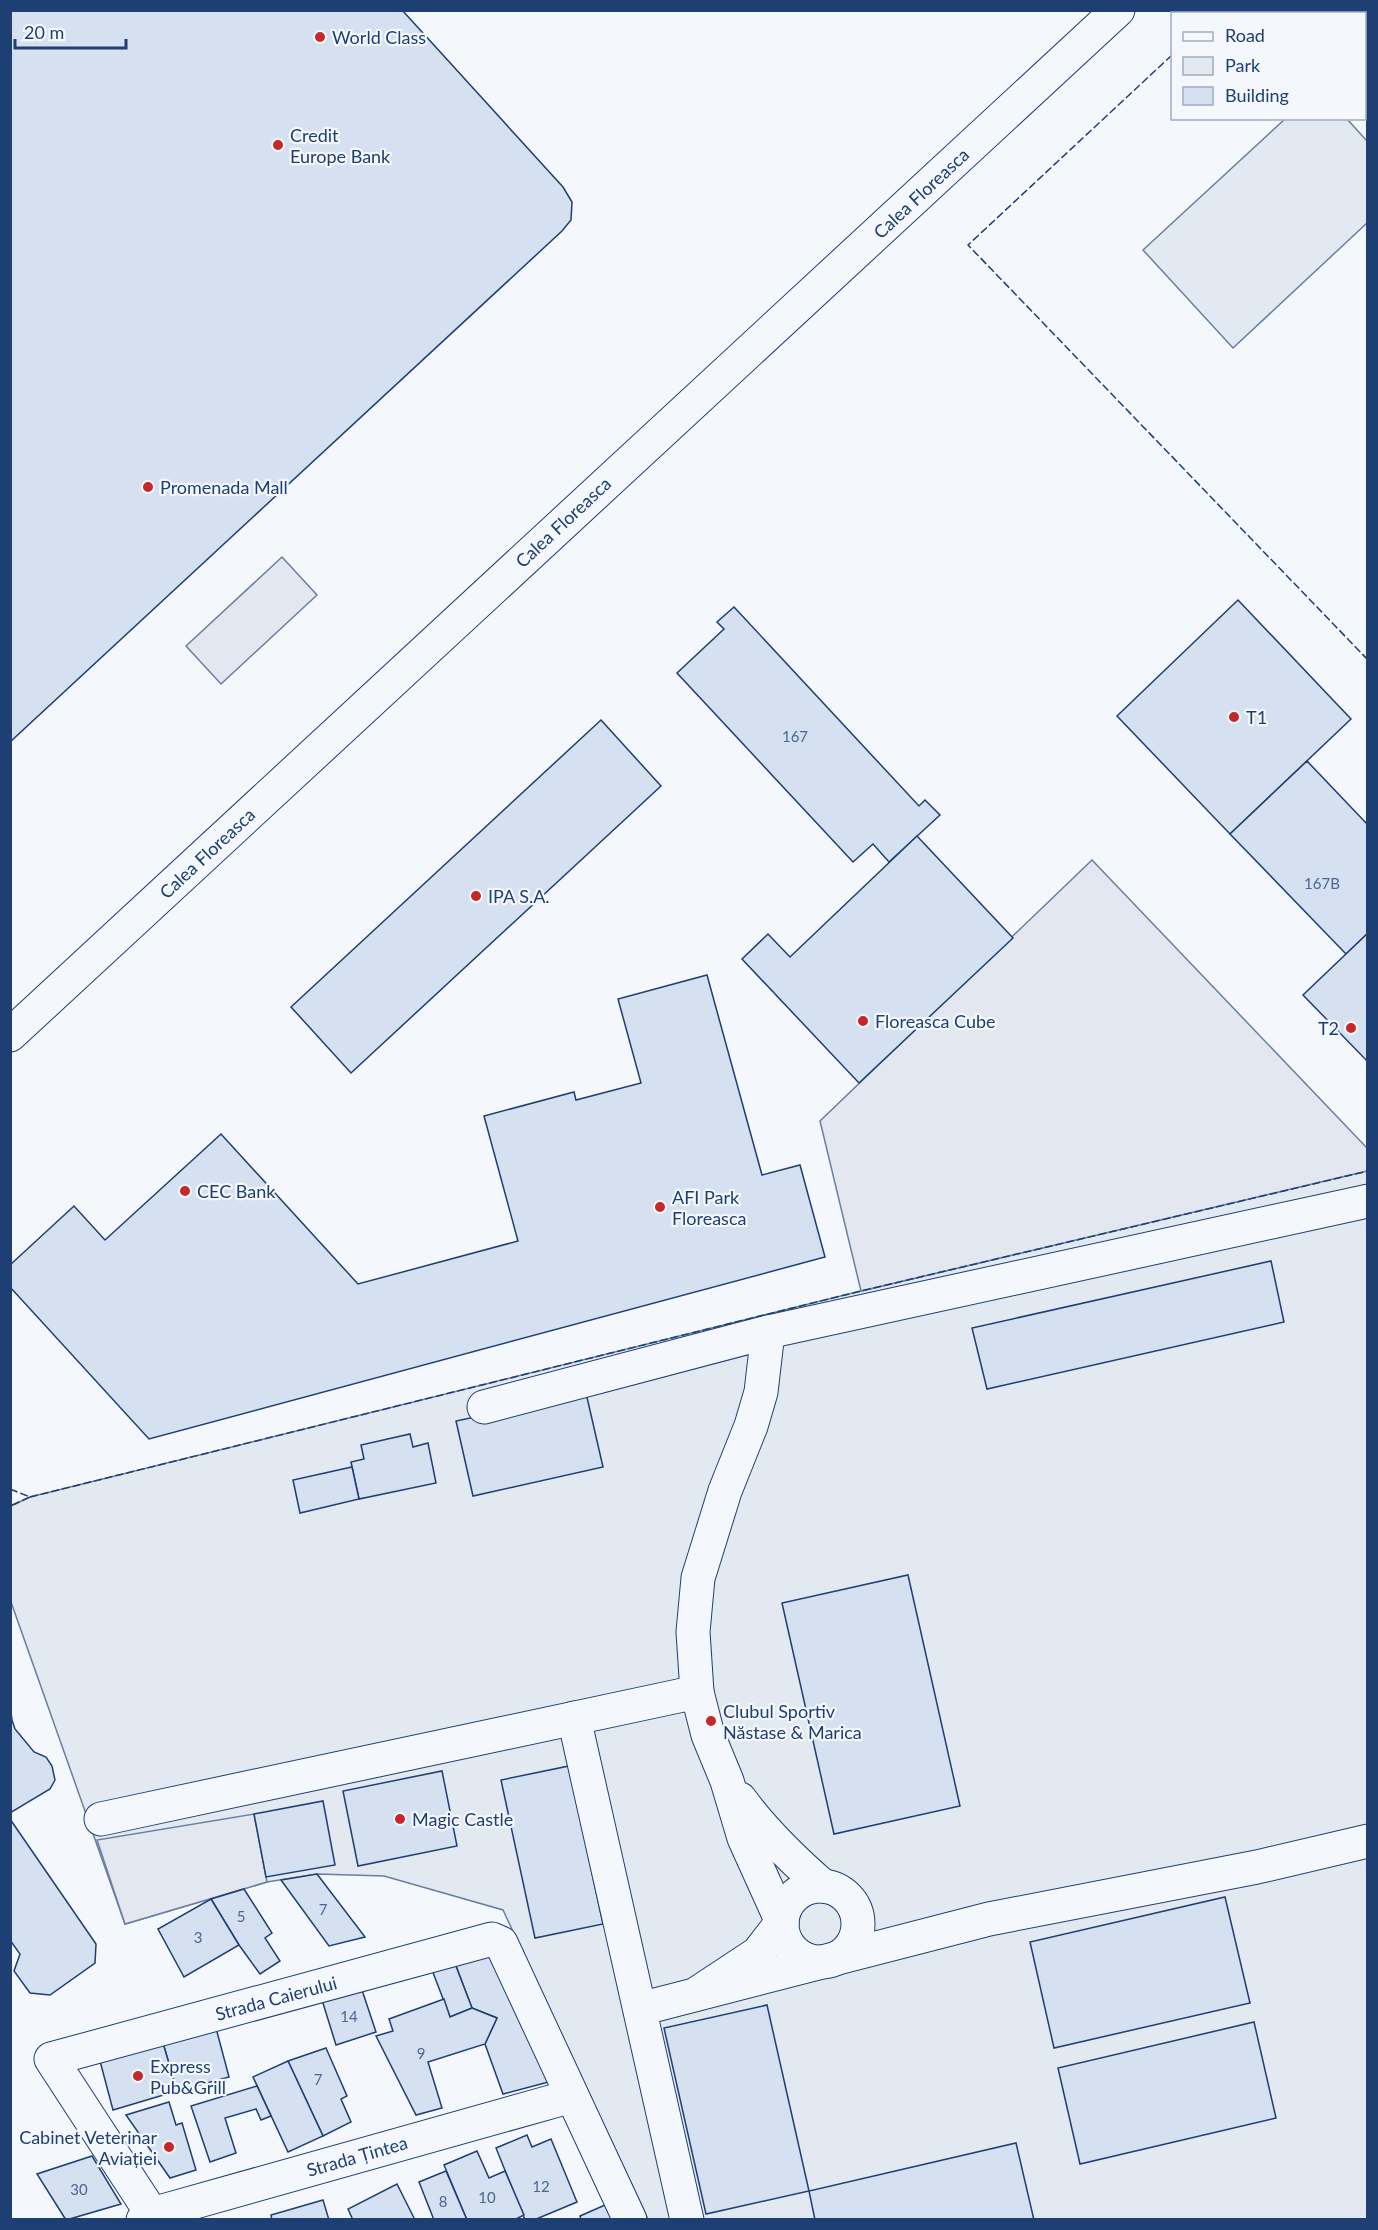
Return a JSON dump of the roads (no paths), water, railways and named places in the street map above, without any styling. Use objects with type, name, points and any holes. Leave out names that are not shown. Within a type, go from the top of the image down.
[{"type":"main road","name":"Calea Floreasca","points":[[10,1035],[1118,10]]},
{"type":"main road","points":[[484,1407],[768,1332],[1368,1200]]},
{"type":"main road","points":[[768,1332],[761,1392],[751,1426],[725,1491],[698,1578],[693,1632],[698,1692],[708,1735],[727,1781],[744,1838],[782,1922],[785,1939],[795,1953],[810,1961],[827,1962],[842,1955],[854,1942],[858,1926],[855,1909]]},
{"type":"main road","points":[[101,1819],[698,1692]]},
{"type":"main road","points":[[574,1718],[687,2220]]},
{"type":"main road","points":[[727,1781],[760,1827],[794,1860],[823,1886],[842,1893],[855,1909],[883,1928],[912,1929],[989,1919],[1257,1867],[1368,1842]]},
{"type":"main road","points":[[696,1994],[758,1953],[782,1922],[788,1903],[803,1890],[823,1886]]},
{"type":"main road","points":[[640,2009],[989,1919]]},
{"type":"main road","name":"Strada Caierului","points":[[148,2217],[51,2059],[492,1939],[501,1943],[572,2096]]},
{"type":"main road","points":[[572,2096],[630,2220]]},
{"type":"main road","name":"Strada Țintea","points":[[148,2217],[572,2096]]},
{"type":"place","name":"World Class","points":[[320,37]]},
{"type":"place","name":"Credit Europe Bank","points":[[278,145]]},
{"type":"place","name":"Promenada Mall","points":[[148,487]]},
{"type":"place","name":"T1","points":[[1234,717]]},
{"type":"place","name":"IPA S.A.","points":[[476,896]]},
{"type":"place","name":"Floreasca Cube","points":[[863,1021]]},
{"type":"place","name":"T2","points":[[1351,1028]]},
{"type":"place","name":"CEC Bank","points":[[185,1191]]},
{"type":"place","name":"AFI Park Floreasca","points":[[660,1207]]},
{"type":"place","name":"Clubul Sportiv Năstase & Marica","points":[[711,1721]]},
{"type":"place","name":"Magic Castle","points":[[400,1819]]},
{"type":"place","name":"Express Pub&Grill","points":[[138,2076]]},
{"type":"place","name":"Cabinet Veterinar Aviației","points":[[169,2147]]}]
